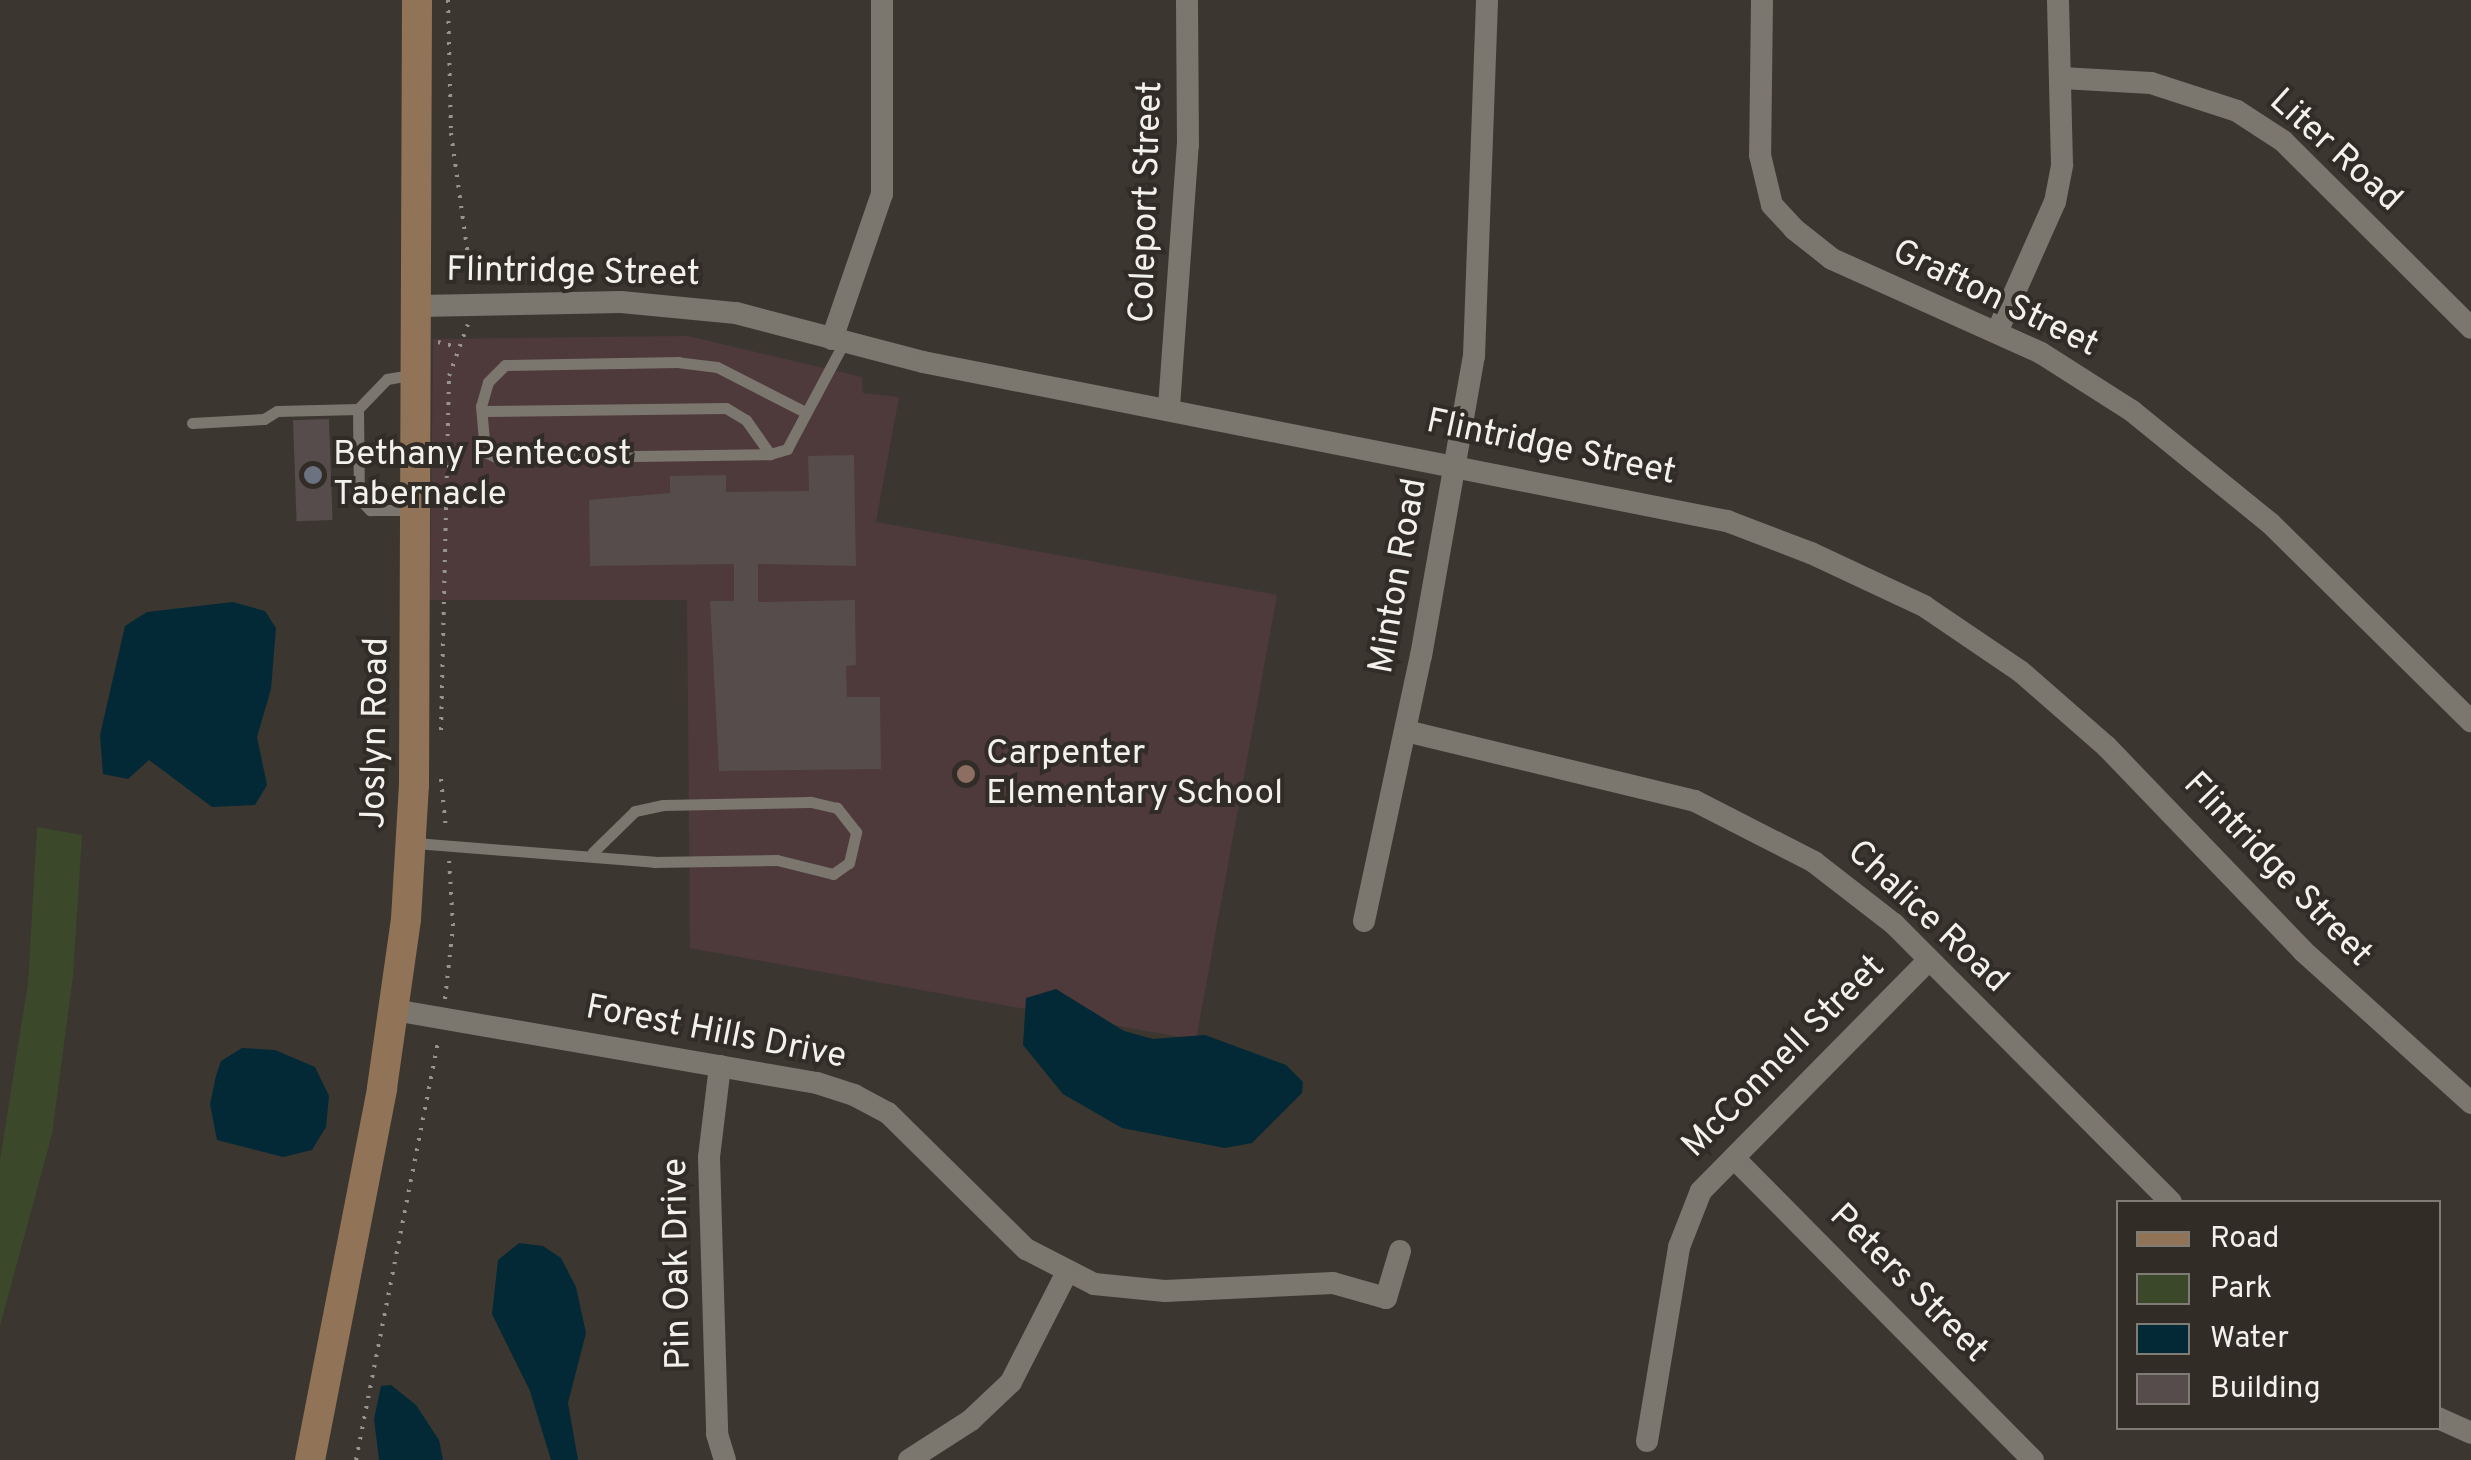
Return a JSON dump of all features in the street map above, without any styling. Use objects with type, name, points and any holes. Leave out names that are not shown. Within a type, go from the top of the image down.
[{"type":"street","name":"Joslyn Road","points":[[310,1460],[394,1010],[410,843],[419,374],[416,0]]},
{"type":"street","points":[[838,342],[882,194],[882,0]]},
{"type":"street","name":"Coleport Street","points":[[1168,407],[1188,145],[1188,0]]},
{"type":"street","name":"Minton Road","points":[[1364,921],[1406,730],[1474,356],[1487,0]]},
{"type":"street","name":"Grafton Street","points":[[1762,0],[1760,155],[1772,205],[1832,259],[1998,332],[2085,378],[2196,459],[2471,721]]},
{"type":"street","points":[[1998,332],[2055,202],[2066,124],[2058,0]]},
{"type":"street","name":"Liter Road","points":[[2062,78],[2184,89],[2238,111],[2283,142],[2471,328]]},
{"type":"street","name":"Flintridge Street","points":[[419,306],[680,304],[838,342],[1727,520],[1924,606],[2020,670],[2106,746],[2302,951],[2471,1104]]},
{"type":"street","name":"Chalice Road","points":[[1406,730],[1695,801],[1814,862],[1928,961],[2169,1200]]},
{"type":"street","name":"McConnell Street","points":[[1647,1441],[1679,1247],[1701,1191],[1928,961]]},
{"type":"street","name":"Forest Hills Drive","points":[[394,1010],[817,1083],[888,1113],[996,1222],[1066,1274],[1128,1290],[1333,1283],[1386,1298],[1400,1252]]},
{"type":"street","name":"Pin Oak Drive","points":[[720,1066],[708,1157],[717,1434],[726,1460]]},
{"type":"street","name":"Peters Street","points":[[1734,1158],[2033,1460]]},
{"type":"street","points":[[909,1460],[971,1420],[1011,1382],[1066,1274]]},
{"type":"street","points":[[2441,1419],[2471,1433]]},
{"type":"lane","points":[[805,412],[716,368],[679,362],[505,365],[488,382],[482,411],[486,452],[498,458],[770,454],[787,449],[805,412],[838,342]]},
{"type":"lane","points":[[417,510],[370,510],[359,499],[358,410],[387,378],[419,374]]},
{"type":"lane","points":[[482,411],[726,408],[746,420],[770,454]]},
{"type":"lane","points":[[192,423],[264,420],[278,411],[358,410]]},
{"type":"lane","points":[[410,843],[593,852],[654,862],[777,860],[833,874],[849,863],[856,832],[837,808],[810,802],[663,804],[635,811],[593,852]]},
{"type":"path","points":[[450,343],[457,347]]},
{"type":"shaded area","name":"Carpenter Elementary School","points":[[688,336],[862,377],[863,393],[899,397],[876,522],[1277,595],[1196,1040],[690,948],[687,600],[430,600],[433,339]]},
{"type":"green space","points":[[37,827],[82,835],[73,976],[52,1134],[0,1326],[0,1160],[28,983]]},
{"type":"water","points":[[233,602],[265,611],[276,628],[271,689],[257,737],[267,785],[255,805],[212,807],[149,760],[128,779],[103,774],[100,735],[125,626],[147,612]]},
{"type":"water","points":[[1056,989],[1124,1031],[1153,1039],[1205,1035],[1286,1065],[1303,1082],[1302,1093],[1252,1143],[1225,1148],[1122,1128],[1063,1094],[1023,1045],[1026,998]]},
{"type":"water","points":[[242,1048],[275,1050],[315,1067],[329,1096],[326,1127],[312,1150],[283,1157],[217,1140],[210,1104],[216,1076],[221,1061]]},
{"type":"water","points":[[519,1243],[543,1246],[561,1258],[576,1287],[586,1333],[568,1403],[578,1460],[551,1460],[530,1391],[492,1314],[498,1260]]},
{"type":"water","points":[[391,1385],[416,1405],[439,1440],[443,1460],[379,1460],[374,1419],[381,1386]]},
{"type":"building","name":"Bethany Pentecost Tabernacle","points":[[329,419],[333,520],[297,521],[293,420]]},
{"type":"building","points":[[854,455],[856,566],[758,564],[758,602],[855,600],[856,665],[846,666],[847,697],[880,697],[881,769],[719,771],[710,601],[734,601],[734,564],[590,566],[589,500],[670,493],[670,476],[726,475],[726,492],[809,491],[808,456]]},
{"type":"place","name":"Bethany Pentecost Tabernacle","points":[[313,475]]},
{"type":"place","name":"Carpenter Elementary School","points":[[966,774]]}]
